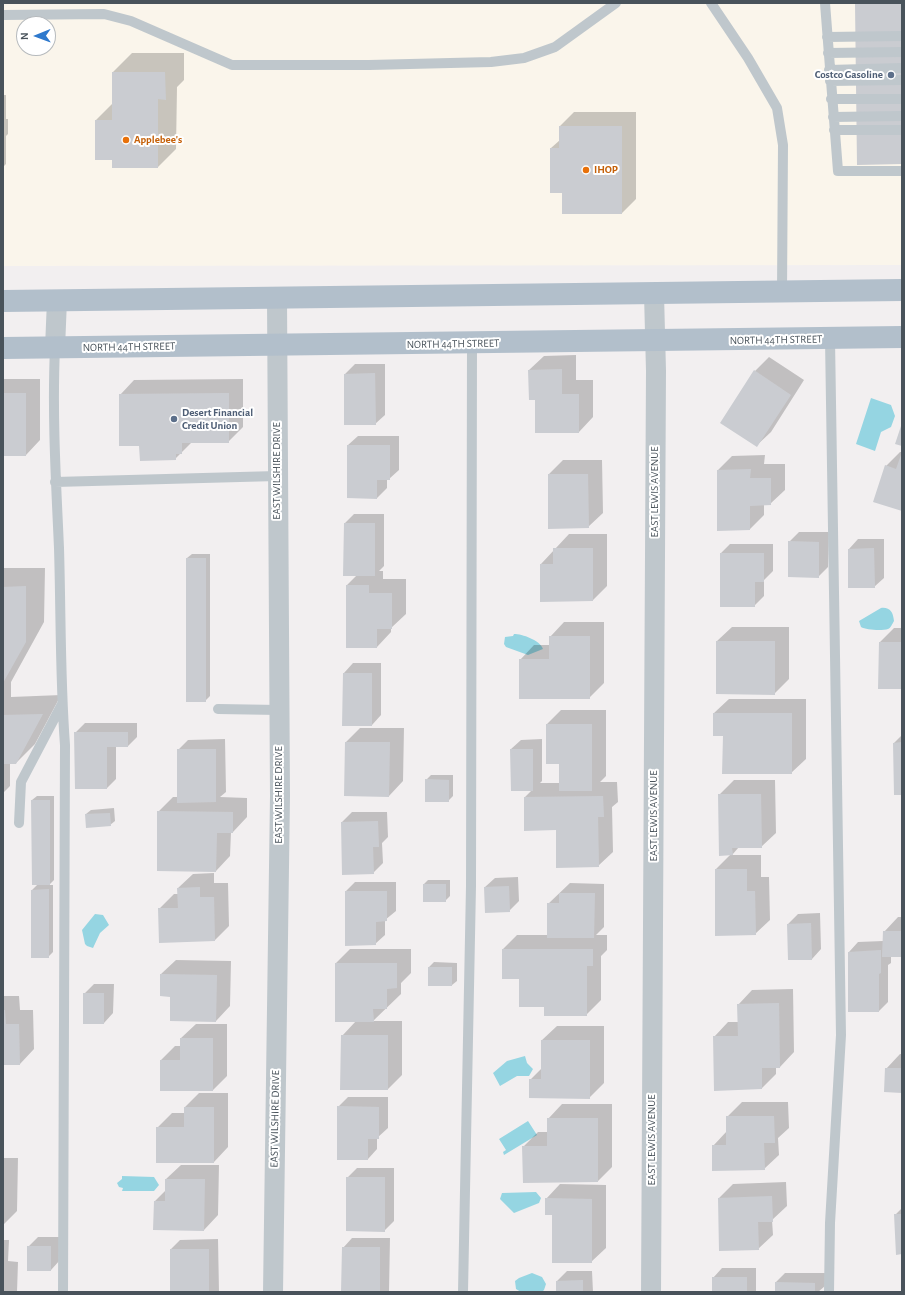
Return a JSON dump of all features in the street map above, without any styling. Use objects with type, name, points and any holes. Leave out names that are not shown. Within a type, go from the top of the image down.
[{"type":"main road","points":[[3,301],[902,290]]},
{"type":"main road","name":"NORTH 44TH STREET","points":[[3,348],[472,344],[902,337]]},
{"type":"street","name":"EAST LEWIS AVENUE","points":[[651,1292],[654,294]]},
{"type":"street","name":"EAST WILSHIRE DRIVE","points":[[273,1292],[279,710],[276,345],[277,298]]},
{"type":"street","points":[[55,348],[57,300]]},
{"type":"lane","points":[[3,15],[104,14],[131,21],[232,65],[369,65],[491,62],[524,58],[555,47],[616,3]]},
{"type":"lane","points":[[711,3],[748,58],[777,108],[783,145],[782,292]]},
{"type":"lane","points":[[825,3],[831,99],[838,171],[902,171]]},
{"type":"lane","points":[[827,37],[902,36]]},
{"type":"lane","points":[[828,53],[902,52]]},
{"type":"lane","points":[[829,70],[902,68]]},
{"type":"lane","points":[[830,81],[902,80]]},
{"type":"lane","points":[[831,99],[902,99]]},
{"type":"lane","points":[[833,117],[902,116]]},
{"type":"lane","points":[[834,130],[902,130]]},
{"type":"lane","points":[[829,1292],[830,1223],[841,1035],[830,339]]},
{"type":"lane","points":[[463,1292],[471,886],[472,344]]},
{"type":"lane","points":[[55,348],[55,482],[59,549],[62,704],[65,745],[63,1292]]},
{"type":"lane","points":[[55,482],[277,476]]},
{"type":"lane","points":[[18,823],[21,782],[62,704]]},
{"type":"lane","points":[[218,709],[279,710]]},
{"type":"shaded area","points":[[3,3],[902,3],[902,265],[3,266]]},
{"type":"water","points":[[871,398],[891,405],[895,416],[891,427],[881,432],[875,451],[856,444]]},
{"type":"water","points":[[881,608],[889,609],[893,615],[894,621],[890,628],[878,630],[861,627],[859,621]]},
{"type":"water","points":[[514,634],[526,636],[535,640],[543,649],[528,655],[506,647],[504,644],[505,637],[513,636]]},
{"type":"water","points":[[95,914],[103,915],[109,925],[100,933],[93,948],[85,944],[82,930]]},
{"type":"water","points":[[525,1056],[527,1063],[533,1069],[529,1076],[517,1076],[500,1086],[493,1073],[507,1061]]},
{"type":"water","points":[[528,1121],[537,1135],[504,1155],[503,1152],[506,1150],[499,1139]]},
{"type":"water","points":[[122,1176],[154,1177],[159,1185],[154,1191],[122,1191],[123,1188],[119,1187],[117,1183],[122,1179]]},
{"type":"water","points":[[536,1192],[541,1198],[539,1203],[514,1213],[500,1199],[502,1193]]},
{"type":"water","points":[[532,1273],[542,1277],[546,1284],[542,1292],[521,1292],[516,1289],[515,1281]]},
{"type":"building","points":[[902,3],[902,164],[857,165],[855,4]]},
{"type":"building","name":"Applebee's","points":[[112,72],[165,72],[166,100],[158,99],[158,168],[112,168],[112,160],[95,160],[95,120],[112,120]]},
{"type":"building","name":"IHOP","points":[[559,126],[622,126],[622,214],[562,214],[562,193],[550,193],[550,148],[559,148]]},
{"type":"building","points":[[562,369],[562,394],[579,394],[579,433],[535,433],[535,400],[529,400],[528,370]]},
{"type":"building","points":[[754,370],[791,395],[757,447],[720,423]]},
{"type":"building","points":[[375,373],[376,425],[344,425],[344,374]]},
{"type":"building","points":[[3,393],[26,393],[26,456],[3,456]]},
{"type":"building","name":"Desert Financial Credit Union","points":[[229,393],[229,443],[182,443],[182,454],[176,454],[176,460],[140,461],[139,446],[119,446],[119,394]]},
{"type":"building","points":[[902,423],[902,446],[895,444]]},
{"type":"building","points":[[347,445],[390,445],[390,480],[377,480],[377,499],[347,498]]},
{"type":"building","points":[[902,452],[902,511],[873,502],[885,465],[896,469]]},
{"type":"building","points":[[751,469],[750,478],[771,478],[771,505],[750,506],[750,530],[717,531],[717,470]]},
{"type":"building","points":[[548,474],[588,474],[589,528],[548,529]]},
{"type":"building","points":[[344,523],[375,523],[375,576],[343,576]]},
{"type":"building","points":[[788,541],[819,542],[819,578],[788,577]]},
{"type":"building","points":[[553,548],[593,548],[593,601],[540,602],[540,564],[553,564]]},
{"type":"building","points":[[874,548],[875,588],[848,588],[848,549]]},
{"type":"building","points":[[720,553],[764,553],[764,582],[755,582],[755,607],[720,607]]},
{"type":"building","points":[[186,558],[206,558],[206,702],[186,702]]},
{"type":"building","points":[[346,585],[369,585],[369,593],[392,593],[392,629],[377,629],[377,648],[346,648]]},
{"type":"building","points":[[26,586],[26,642],[3,683],[3,587]]},
{"type":"building","points":[[549,636],[590,636],[590,699],[519,699],[519,659],[549,659]]},
{"type":"building","points":[[716,641],[775,641],[775,695],[716,694]]},
{"type":"building","points":[[879,642],[902,642],[902,689],[878,689]]},
{"type":"building","points":[[343,673],[372,673],[372,726],[342,726]]},
{"type":"building","points":[[713,713],[792,713],[792,774],[722,774],[723,736],[713,736]]},
{"type":"building","points":[[43,714],[16,764],[3,764],[3,715]]},
{"type":"building","points":[[546,724],[592,724],[592,791],[559,791],[559,764],[546,764]]},
{"type":"building","points":[[74,732],[128,732],[128,747],[107,747],[107,789],[75,789]]},
{"type":"building","points":[[345,742],[390,742],[389,797],[344,796]]},
{"type":"building","points":[[902,742],[902,795],[894,795],[893,743]]},
{"type":"building","points":[[177,749],[216,749],[216,802],[177,803]]},
{"type":"building","points":[[510,749],[533,749],[533,791],[511,791]]},
{"type":"building","points":[[425,779],[449,780],[449,802],[425,802]]},
{"type":"building","points":[[718,794],[761,794],[762,848],[732,848],[733,855],[719,856]]},
{"type":"building","points":[[603,796],[604,817],[598,817],[599,867],[556,868],[556,830],[524,831],[524,797]]},
{"type":"building","points":[[31,800],[50,800],[50,885],[32,885]]},
{"type":"building","points":[[157,811],[233,812],[233,833],[217,833],[216,872],[157,871]]},
{"type":"building","points":[[110,813],[111,826],[86,828],[85,814]]},
{"type":"building","points":[[378,821],[379,847],[373,847],[374,874],[342,875],[341,822]]},
{"type":"building","points":[[715,869],[747,869],[747,891],[755,891],[756,935],[715,936]]},
{"type":"building","points":[[423,884],[446,884],[446,902],[423,902]]},
{"type":"building","points":[[509,886],[510,912],[485,913],[484,887]]},
{"type":"building","points":[[200,887],[200,897],[214,897],[215,941],[159,943],[158,908],[178,908],[177,888]]},
{"type":"building","points":[[49,889],[49,958],[31,958],[31,890]]},
{"type":"building","points":[[345,891],[387,891],[387,921],[376,922],[376,945],[345,946]]},
{"type":"building","points":[[559,893],[595,893],[594,938],[547,938],[547,903],[559,903]]},
{"type":"building","points":[[811,923],[812,960],[788,960],[787,924]]},
{"type":"building","points":[[883,931],[902,931],[902,957],[882,957]]},
{"type":"building","points":[[502,949],[593,949],[593,966],[587,966],[587,1016],[544,1016],[544,1007],[519,1007],[519,979],[502,979]]},
{"type":"building","points":[[881,950],[881,973],[879,974],[879,1012],[848,1012],[848,952]]},
{"type":"building","points":[[335,963],[397,963],[397,988],[387,989],[387,1009],[373,1009],[374,1022],[335,1022]]},
{"type":"building","points":[[428,967],[452,967],[452,986],[428,986]]},
{"type":"building","points":[[160,974],[217,975],[216,1022],[170,1021],[170,997],[160,996]]},
{"type":"building","points":[[83,993],[104,993],[104,1024],[83,1024]]},
{"type":"building","points":[[779,1003],[780,1068],[762,1068],[762,1089],[714,1091],[713,1036],[738,1036],[737,1004]]},
{"type":"building","points":[[3,1010],[5,1010],[6,1024],[19,1024],[20,1065],[3,1065]]},
{"type":"building","points":[[341,1035],[388,1035],[388,1090],[340,1090]]},
{"type":"building","points":[[180,1038],[213,1038],[213,1091],[160,1091],[160,1060],[180,1060]]},
{"type":"building","points":[[541,1040],[590,1040],[590,1099],[529,1098],[529,1079],[541,1079]]},
{"type":"building","points":[[885,1068],[902,1068],[902,1093],[884,1092]]},
{"type":"building","points":[[337,1106],[379,1107],[379,1139],[368,1139],[368,1160],[337,1160]]},
{"type":"building","points":[[184,1107],[214,1107],[214,1163],[156,1163],[156,1127],[184,1127]]},
{"type":"building","points":[[726,1116],[774,1116],[775,1143],[764,1143],[765,1170],[712,1171],[712,1145],[726,1145]]},
{"type":"building","points":[[547,1118],[598,1118],[598,1182],[523,1183],[522,1146],[547,1146]]},
{"type":"building","points":[[346,1177],[385,1177],[385,1232],[346,1231]]},
{"type":"building","points":[[165,1179],[205,1179],[204,1231],[153,1230],[154,1201],[165,1201]]},
{"type":"building","points":[[772,1196],[773,1222],[758,1222],[759,1250],[719,1251],[718,1198]]},
{"type":"building","points":[[545,1198],[592,1199],[592,1263],[552,1263],[552,1215],[545,1215]]},
{"type":"building","points":[[894,1214],[902,1214],[902,1254],[896,1255]]},
{"type":"building","points":[[27,1246],[51,1246],[51,1271],[27,1271]]},
{"type":"building","points":[[342,1247],[380,1247],[380,1292],[341,1292]]},
{"type":"building","points":[[170,1249],[209,1249],[209,1292],[170,1292]]},
{"type":"building","points":[[712,1277],[747,1277],[747,1292],[712,1292]]},
{"type":"building","points":[[583,1280],[583,1292],[556,1292],[556,1281]]},
{"type":"building","points":[[775,1282],[815,1283],[815,1292],[775,1292]]},
{"type":"place","name":"Costco Gasoline","points":[[891,75]]},
{"type":"place","name":"Applebee's","points":[[126,140]]},
{"type":"place","name":"IHOP","points":[[586,170]]},
{"type":"place","name":"Desert Financial Credit Union","points":[[174,419]]}]
